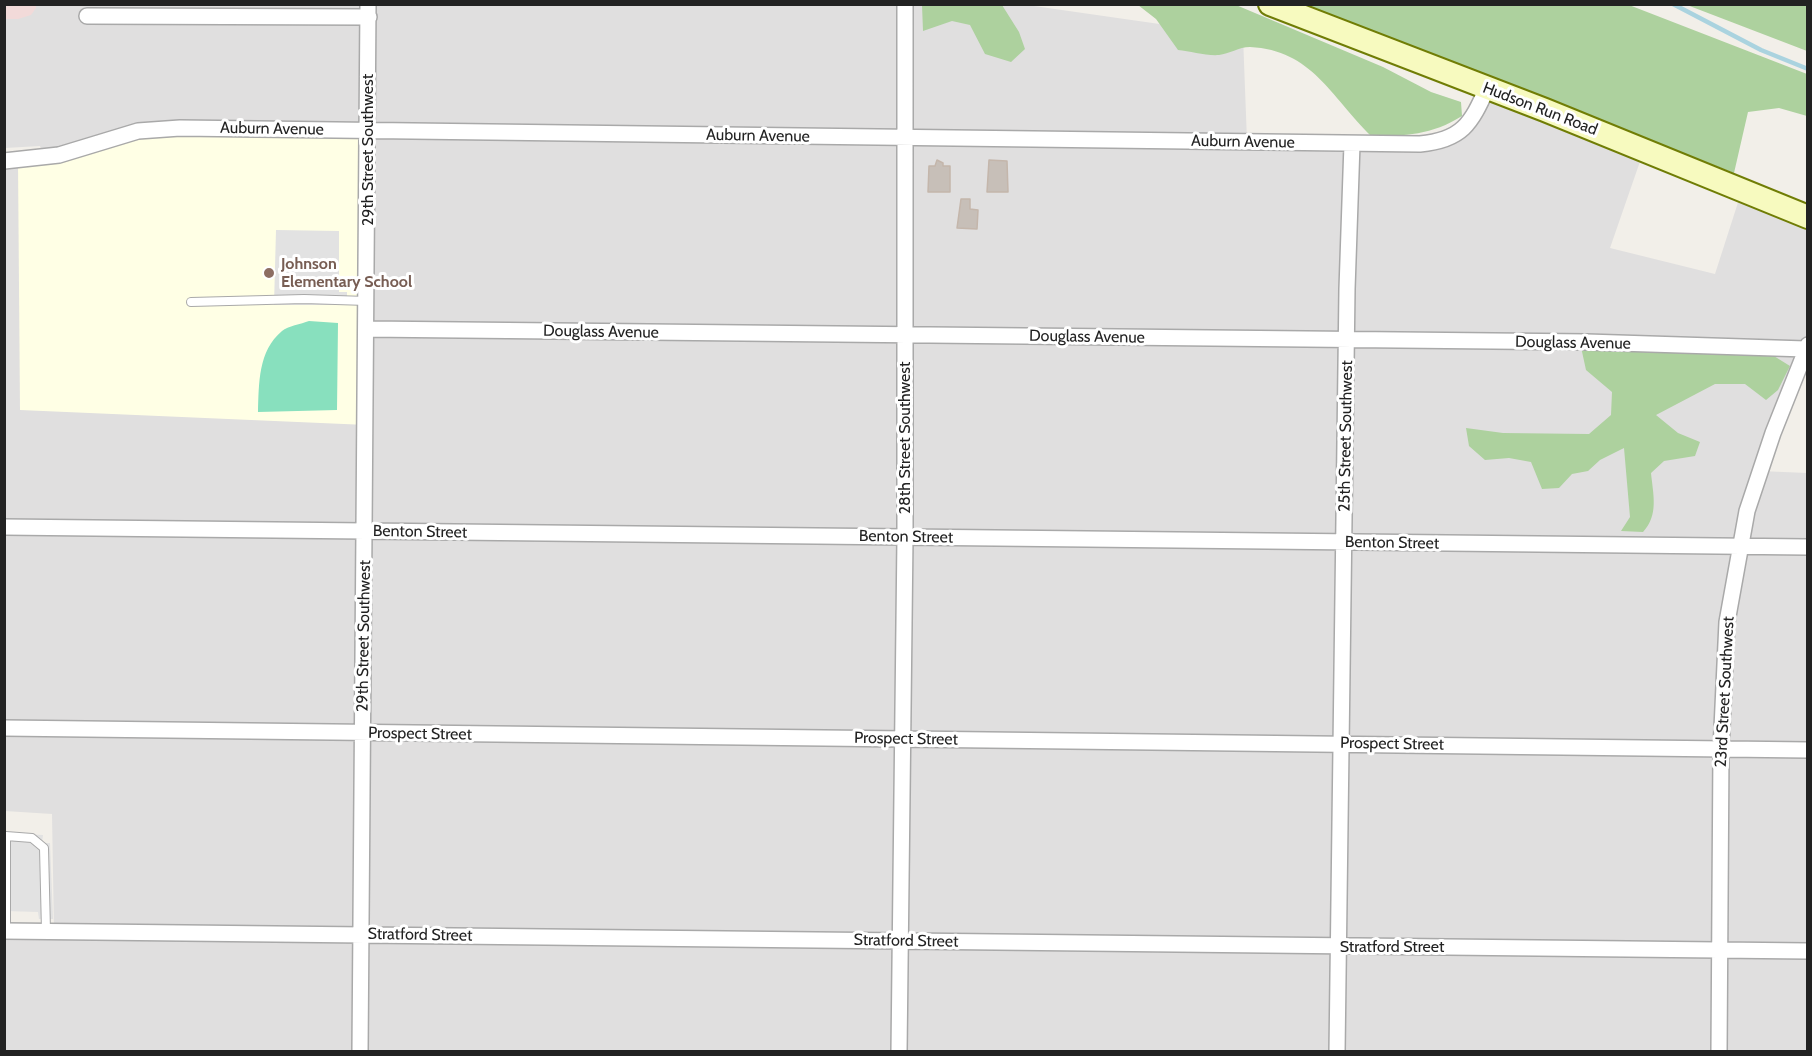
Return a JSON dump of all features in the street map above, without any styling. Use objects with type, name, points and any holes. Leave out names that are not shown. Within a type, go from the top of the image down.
[{"type":"main road","name":"Hudson Run Road","points":[[1270,4],[1808,217]]},
{"type":"street","name":"28th Street Southwest","points":[[899,1052],[904,739],[905,4]]},
{"type":"street","points":[[87,16],[369,11]]},
{"type":"street","name":"29th Street Southwest","points":[[360,1052],[359,935],[363,733],[369,11]]},
{"type":"street","name":"Auburn Avenue","points":[[4,161],[59,155],[112,138],[152,129],[1420,144],[1447,140],[1467,126],[1487,88]]},
{"type":"street","name":"25th Street Southwest","points":[[1337,1052],[1352,144]]},
{"type":"street","name":"Douglass Avenue","points":[[367,329],[1587,342],[1807,347]]},
{"type":"street","name":"23rd Street Southwest","points":[[1719,1052],[1721,749],[1725,647],[1739,546],[1759,471],[1807,347]]},
{"type":"street","name":"Benton Street","points":[[4,526],[1808,547]]},
{"type":"street","name":"Prospect Street","points":[[4,728],[1808,750]]},
{"type":"street","name":"Stratford Street","points":[[5,931],[1808,951]]},
{"type":"lane","points":[[191,302],[304,299],[367,301]]},
{"type":"lane","points":[[5,931],[6,836],[32,838],[44,848],[46,931]]},
{"type":"shaded area","points":[[4,5],[36,5],[36,8],[31,15],[18,19],[5,19]]},
{"type":"shaded area","points":[[36,5],[1027,5],[1243,36],[1247,141],[1447,139],[1487,88],[1644,150],[1610,248],[1715,274],[1742,190],[1807,217],[1807,345],[1760,471],[1807,473],[1807,1051],[5,1051],[5,931],[54,931],[52,814],[5,811],[5,161],[44,157],[40,146],[5,148],[5,19],[36,8]]},
{"type":"shaded area","points":[[138,131],[369,131],[367,425],[20,410],[18,161]]},
{"type":"shaded area","points":[[276,230],[339,231],[339,292],[347,292],[347,305],[274,305]]},
{"type":"shaded area","points":[[5,833],[43,835],[42,843],[50,843],[53,919],[39,919],[38,912],[5,911]]},
{"type":"green space","points":[[922,5],[1002,5],[1019,32],[1025,49],[1011,62],[985,54],[970,25],[952,21],[923,31]]},
{"type":"green space","points":[[1138,5],[1236,5],[1383,67],[1431,92],[1461,102],[1462,116],[1429,131],[1395,136],[1371,136],[1319,78],[1305,66],[1289,57],[1271,50],[1250,47],[1219,55],[1178,50],[1156,19]]},
{"type":"green space","points":[[1299,5],[1629,5],[1807,74],[1807,116],[1779,108],[1748,112],[1734,173]]},
{"type":"green space","points":[[1687,5],[1807,5],[1807,51]]},
{"type":"green space","points":[[309,321],[338,323],[337,410],[258,412],[261,368],[268,348],[285,329]]},
{"type":"green space","points":[[1581,347],[1769,353],[1790,366],[1778,390],[1766,400],[1745,384],[1715,384],[1656,415],[1678,433],[1700,442],[1695,456],[1664,461],[1651,473],[1653,511],[1643,532],[1621,531],[1630,517],[1624,448],[1600,460],[1588,471],[1572,474],[1559,488],[1542,489],[1531,462],[1509,458],[1485,460],[1469,446],[1466,428],[1503,433],[1589,434],[1611,415],[1612,392],[1586,370]]},
{"type":"building","points":[[937,160],[943,163],[943,166],[950,166],[950,192],[928,192],[929,166],[935,166]]},
{"type":"building","points":[[989,160],[1007,161],[1008,192],[987,192]]},
{"type":"building","points":[[961,199],[970,199],[970,209],[978,210],[977,229],[957,228]]},
{"type":"waterway","points":[[1673,4],[1761,50],[1808,69]]},
{"type":"place","name":"Johnson Elementary School","points":[[269,273]]}]
